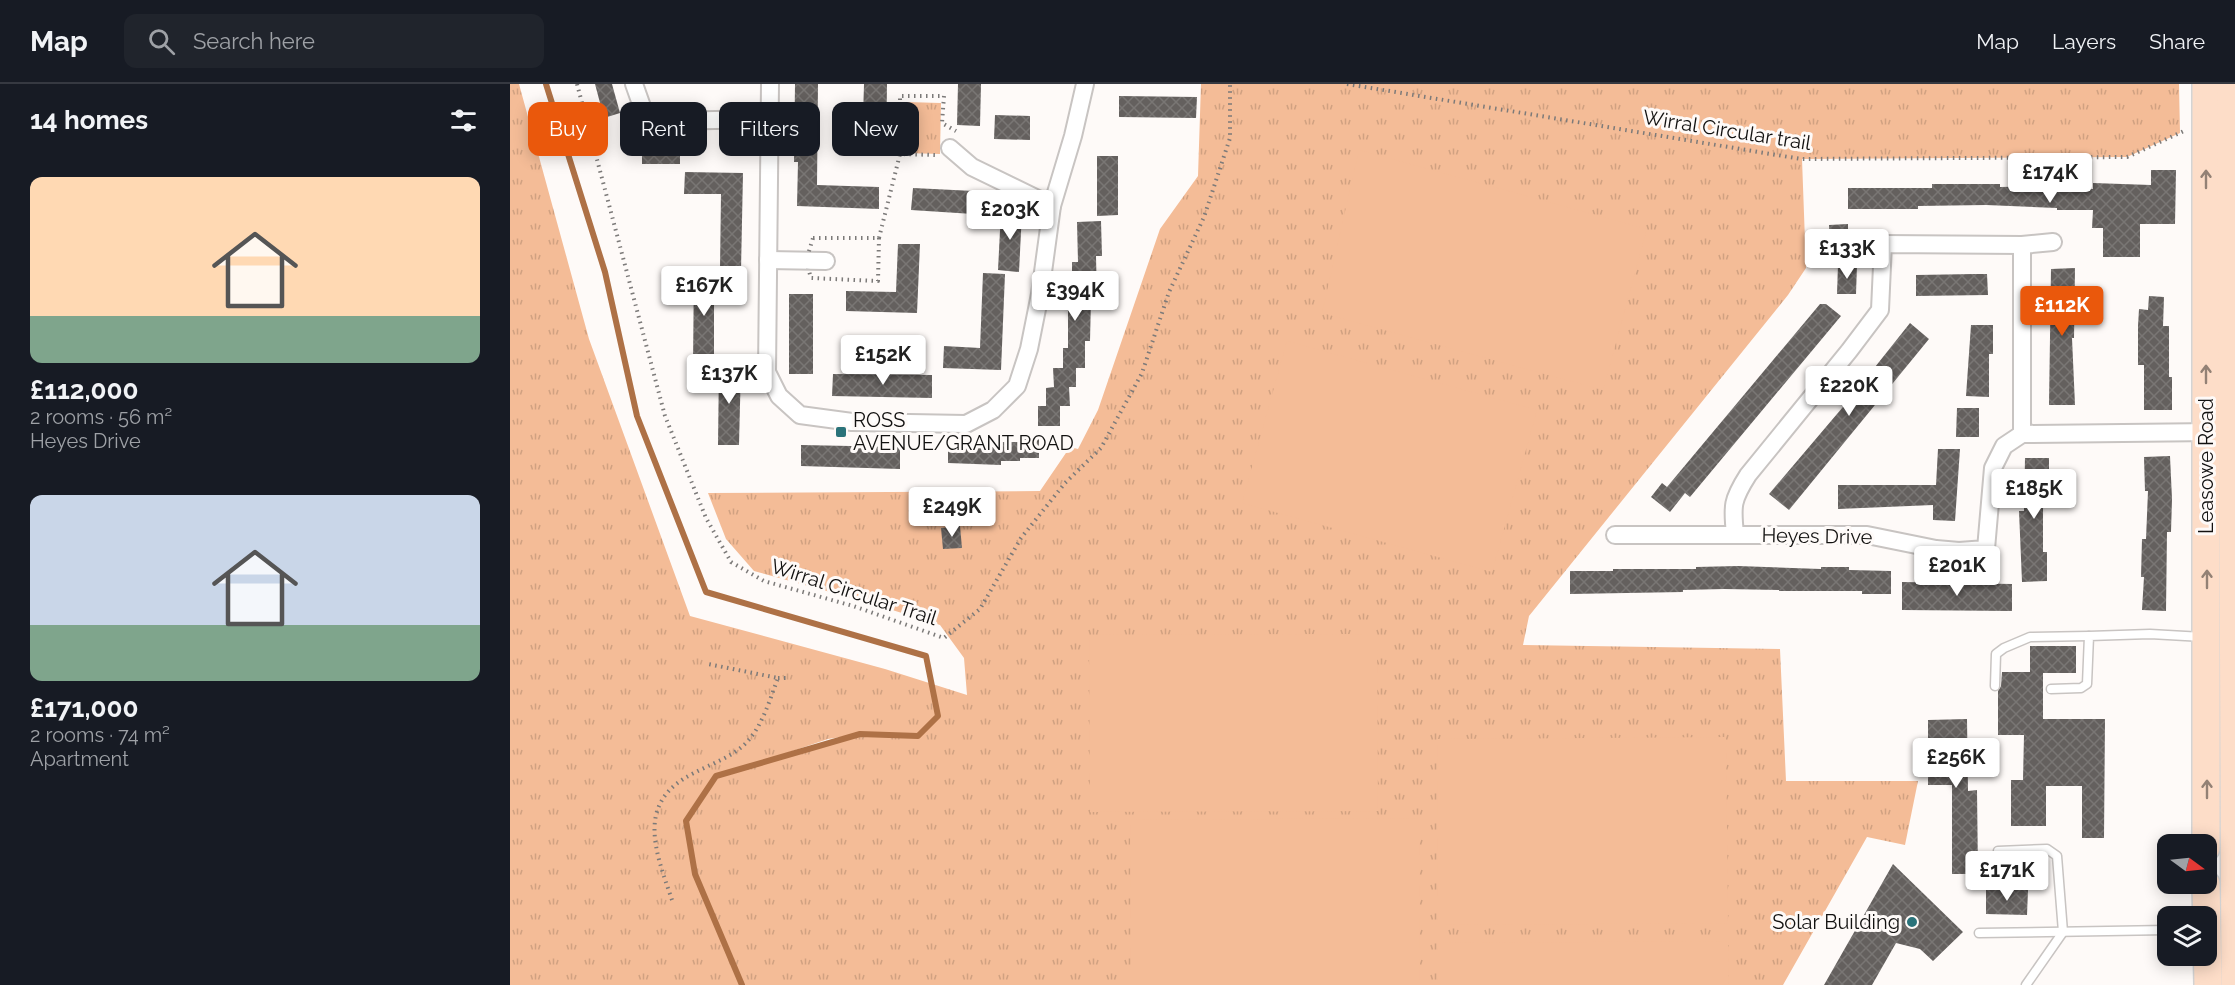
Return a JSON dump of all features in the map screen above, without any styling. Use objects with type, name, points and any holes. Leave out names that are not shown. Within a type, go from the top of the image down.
[{"type":"main road","name":"Leasowe Road","points":[[2206,84],[2219,432],[2234,545],[2235,985]]},
{"type":"main road","name":"Leasowe Road","points":[[2206,834],[2207,638],[2219,432],[2231,84]]},
{"type":"main road","points":[[2208,966],[2208,985]]},
{"type":"street","points":[[634,84],[645,115],[667,121],[719,120]]},
{"type":"street","points":[[770,84],[770,102]]},
{"type":"street","points":[[769,156],[767,372],[779,396],[800,415],[852,422],[966,424],[993,410],[1017,386],[1029,349],[1040,294],[1052,206],[1073,136],[1085,84]]},
{"type":"street","points":[[954,152],[972,167],[1052,206]]},
{"type":"street","points":[[2054,242],[2022,245],[2022,434],[2219,432]]},
{"type":"street","name":"Heyes Drive","points":[[1735,534],[1732,507],[1738,490],[1880,310],[1883,244],[2022,245]]},
{"type":"street","points":[[768,260],[826,261]]},
{"type":"street","name":"Heyes Drive","points":[[1615,536],[1867,535],[1936,549],[1959,551],[1986,549],[1993,468],[2004,446],[2022,434]]},
{"type":"lane","points":[[1995,686],[1996,654],[2030,636],[2150,634],[2207,638]]},
{"type":"lane","points":[[2051,689],[2080,688],[2087,684],[2089,636]]},
{"type":"lane","points":[[1998,851],[2047,849],[2056,856],[2063,932],[2026,985]]},
{"type":"lane","points":[[1979,933],[2157,930]]},
{"type":"path","name":"Wirral Circular Trail","points":[[577,84],[665,416],[706,518],[731,562],[764,581],[853,606],[944,638],[980,609],[1021,538],[1065,483],[1101,448],[1142,373],[1169,292],[1204,217],[1230,138],[1230,84]]},
{"type":"path","name":"Wirral Circular trail","points":[[1347,84],[1801,159],[2127,157],[2206,121]]},
{"type":"path","points":[[900,102],[900,96],[944,96],[942,123],[958,132],[954,152],[919,153]]},
{"type":"path","points":[[879,238],[900,156]]},
{"type":"path","points":[[708,664],[786,678]]},
{"type":"path","points":[[672,900],[656,852],[654,826],[662,801],[669,789],[680,780],[737,751],[748,741],[769,703],[778,678]]},
{"type":"green space","points":[[510,84],[519,84],[528,117],[528,156],[539,156],[589,339],[690,616],[885,669],[967,695],[964,658],[940,625],[754,571],[726,539],[708,493],[1040,491],[1070,447],[1078,449],[1098,410],[1160,229],[1198,176],[1201,84],[2179,84],[2180,133],[2127,157],[1802,159],[1806,268],[1788,295],[1529,616],[1523,645],[1780,649],[1786,781],[1918,781],[1905,845],[1867,837],[1783,985],[510,985]],"holes":[[[853,735],[853,736],[742,768],[828,739]]]},
{"type":"green space","points":[[919,102],[941,103],[940,154],[919,153]]},
{"type":"green space","points":[[1359,150],[1647,229],[1603,390],[1322,313]]},
{"type":"green space","points":[[1287,341],[1537,410],[1492,572],[1242,503]]},
{"type":"green space","points":[[1377,634],[1378,811],[1090,812],[1089,635]]},
{"type":"green space","points":[[1726,737],[1728,923],[1438,925],[1437,739]]},
{"type":"green space","points":[[1419,818],[1420,985],[1131,985],[1130,820]]},
{"type":"green space","points":[[1728,941],[1729,985],[1438,985],[1438,943]]},
{"type":"building","points":[[595,84],[612,84],[620,113],[608,117],[608,102],[600,102]]},
{"type":"building","points":[[795,84],[818,84],[818,102],[795,102]]},
{"type":"building","points":[[864,84],[887,84],[887,102],[863,102]]},
{"type":"building","points":[[958,84],[981,84],[980,126],[957,125]]},
{"type":"building","points":[[1119,96],[1197,97],[1196,118],[1119,117]]},
{"type":"building","points":[[995,115],[1030,116],[1030,140],[994,139]]},
{"type":"building","points":[[642,156],[680,156],[680,164],[642,164]]},
{"type":"building","points":[[794,156],[817,156],[817,185],[879,187],[879,209],[797,206],[798,162],[794,162]]},
{"type":"building","points":[[1097,156],[1118,156],[1118,215],[1097,216]]},
{"type":"building","points":[[2151,170],[2176,170],[2175,224],[2140,224],[2140,257],[2103,257],[2103,228],[2092,228],[2093,210],[1986,205],[1918,206],[1918,209],[1848,209],[1848,188],[1932,188],[1932,184],[2000,184],[2000,187],[2043,186],[2043,189],[2093,189],[2093,183],[2151,185]]},
{"type":"building","points":[[685,172],[743,173],[741,270],[720,269],[721,194],[684,194]]},
{"type":"building","points":[[913,188],[974,191],[973,214],[911,210]]},
{"type":"building","points":[[1001,211],[1022,212],[1019,272],[998,270]]},
{"type":"building","points":[[1101,221],[1102,256],[1096,256],[1097,299],[1091,299],[1090,341],[1085,341],[1085,368],[1076,368],[1076,387],[1069,387],[1070,406],[1060,406],[1060,426],[1038,426],[1038,406],[1046,406],[1046,388],[1054,387],[1053,368],[1063,368],[1063,348],[1068,348],[1068,305],[1072,305],[1072,262],[1078,262],[1077,222]]},
{"type":"building","points":[[1848,224],[1848,252],[1830,253],[1829,225]]},
{"type":"building","points":[[898,244],[920,244],[917,313],[846,311],[846,291],[896,292]]},
{"type":"building","points":[[1838,265],[1857,265],[1856,294],[1837,294]]},
{"type":"building","points":[[694,267],[714,267],[714,366],[693,365]]},
{"type":"building","points":[[2075,268],[2074,338],[2072,338],[2075,405],[2049,405],[2051,269]]},
{"type":"building","points":[[983,273],[1005,274],[1001,370],[943,368],[944,346],[980,348]]},
{"type":"building","points":[[1987,274],[1988,295],[1916,296],[1916,275]]},
{"type":"building","points":[[789,294],[813,294],[813,374],[789,374]]},
{"type":"building","points":[[2149,296],[2164,297],[2163,326],[2169,326],[2169,377],[2172,377],[2172,410],[2144,410],[2144,365],[2138,365],[2138,326],[2139,309],[2148,310]]},
{"type":"building","points":[[1820,304],[1826,304],[1841,316],[1690,497],[1685,493],[1670,512],[1651,497],[1662,483],[1667,487]]},
{"type":"building","points":[[1910,323],[1929,339],[1789,510],[1769,494]]},
{"type":"building","points":[[1971,325],[1993,325],[1993,354],[1989,354],[1989,397],[1966,396]]},
{"type":"building","points":[[719,365],[741,365],[739,445],[718,445]]},
{"type":"building","points":[[833,374],[932,375],[932,398],[832,396]]},
{"type":"building","points":[[1957,408],[1979,408],[1979,437],[1956,437]]},
{"type":"building","points":[[1021,436],[1039,437],[1039,458],[1001,461],[1001,465],[948,463],[948,448],[1001,446],[1001,442],[1021,442]]},
{"type":"building","points":[[801,445],[900,447],[900,469],[801,466]]},
{"type":"building","points":[[1938,449],[1960,449],[1955,521],[1933,520],[1933,505],[1838,509],[1838,485],[1936,485]]},
{"type":"building","points":[[2170,456],[2172,499],[2171,532],[2167,532],[2166,611],[2142,610],[2144,577],[2141,577],[2142,539],[2146,539],[2148,491],[2145,491],[2144,457]]},
{"type":"building","points":[[2025,458],[2049,458],[2049,498],[2043,498],[2043,552],[2047,552],[2047,581],[2022,582],[2019,511],[2024,511]]},
{"type":"building","points":[[960,526],[962,548],[943,549],[941,528]]},
{"type":"building","points":[[1738,566],[1821,569],[1821,567],[1849,567],[1849,570],[1891,571],[1891,594],[1862,594],[1862,591],[1724,589],[1570,594],[1570,571]]},
{"type":"building","points":[[1902,582],[2012,584],[2012,611],[1902,610]]},
{"type":"building","points":[[2030,646],[2076,646],[2076,673],[2043,673],[2043,719],[2105,719],[2104,838],[2082,838],[2082,786],[2046,786],[2046,826],[2011,826],[2011,780],[2023,780],[2024,735],[1998,735],[1998,691],[2001,686],[2002,672],[2030,672]]},
{"type":"building","points":[[1967,719],[1968,791],[1977,790],[1978,874],[1952,874],[1952,785],[1928,785],[1928,720]]},
{"type":"building","name":"Solar Building","points":[[1893,864],[1963,932],[1933,961],[1920,949],[1896,943],[1872,985],[1824,985]]},
{"type":"building","points":[[1986,889],[2028,890],[2027,915],[1986,914]]},
{"type":"waterway","points":[[546,84],[605,272],[637,416],[706,592],[926,656],[938,716],[918,736],[860,734],[716,776],[686,821],[695,874],[742,985]]},
{"type":"place","name":"ROSS AVENUE/GRANT ROAD","points":[[841,432]]},
{"type":"place","name":"Solar Building","points":[[1912,922]]}]
